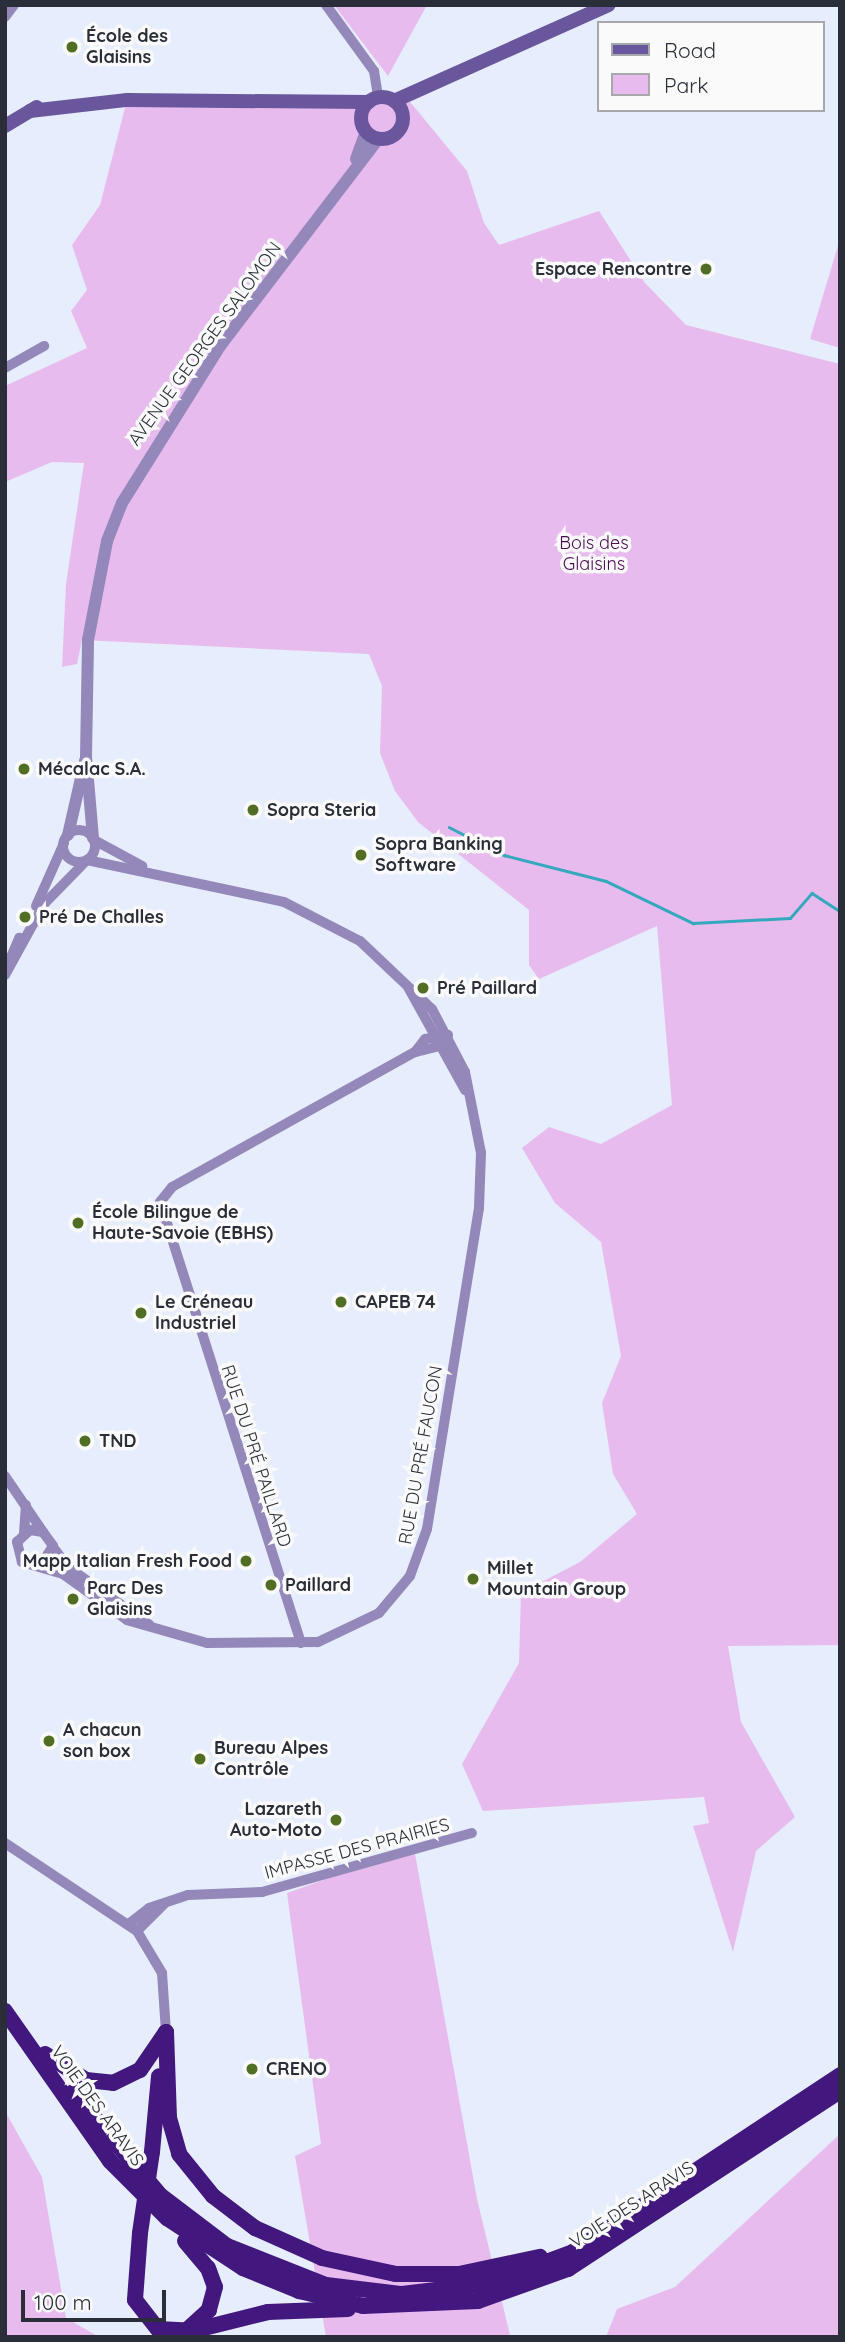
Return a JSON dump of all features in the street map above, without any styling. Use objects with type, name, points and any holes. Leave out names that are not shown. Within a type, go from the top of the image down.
[{"type":"highway","name":"VOIE DES ARAVIS","points":[[5,2010],[45,2054],[167,2202],[227,2246],[302,2278],[384,2293],[467,2289],[550,2262],[613,2228],[766,2119],[840,2075]]},
{"type":"highway","name":"VOIE DES ARAVIS","points":[[5,2010],[110,2161],[146,2199],[203,2245],[267,2279],[342,2302],[396,2308],[478,2301],[568,2269],[840,2091]]},
{"type":"highway","points":[[45,2054],[86,2080],[113,2083],[140,2070],[166,2032]]},
{"type":"highway","points":[[166,2032],[170,2128],[184,2163],[227,2207],[286,2244],[356,2268],[416,2275],[475,2272],[531,2259],[613,2228]]},
{"type":"highway","points":[[166,2032],[140,2233],[136,2305],[158,2329],[181,2332],[279,2311],[396,2308]]},
{"type":"highway","points":[[152,2152],[170,2128]]},
{"type":"highway","points":[[146,2199],[214,2278],[209,2310],[181,2332]]},
{"type":"main road","points":[[398,107],[445,76],[609,5]]},
{"type":"main road","points":[[5,126],[30,111],[69,95],[127,100],[374,99],[398,107]]},
{"type":"main road","points":[[305,99],[345,108],[369,130],[398,130],[398,107]]},
{"type":"main road","points":[[369,130],[374,99]]},
{"type":"street","points":[[5,17],[14,5]]},
{"type":"street","points":[[326,5],[374,71],[374,99]]},
{"type":"street","name":"AVENUE GEORGES SALOMON","points":[[94,839],[86,757],[91,614],[122,503],[140,465],[220,346],[352,169],[369,130]]},
{"type":"street","points":[[5,368],[44,346]]},
{"type":"street","name":"AVENUE GEORGES SALOMON","points":[[66,839],[74,785],[86,757]]},
{"type":"street","points":[[5,970],[66,839],[79,830],[94,839],[87,860],[44,904],[5,975]]},
{"type":"street","points":[[66,839],[69,858],[87,860]]},
{"type":"street","name":"RUE DU PRÉ FAUCON","points":[[94,839],[149,870]]},
{"type":"street","name":"RUE DU PRÉ FAUCON","points":[[5,1555],[63,1574],[127,1620],[207,1643],[301,1643],[345,1634],[379,1613],[410,1576],[424,1543],[479,1208],[481,1153],[472,1102],[443,1038],[404,980],[360,941],[300,908],[149,870],[87,860]]},
{"type":"street","name":"RUE DU PRÉ PAILLARD","points":[[301,1643],[160,1202],[172,1187],[443,1038]]},
{"type":"street","name":"RUE DU PRÉ FAUCON","points":[[5,1476],[68,1567],[156,1629]]},
{"type":"street","points":[[18,1558],[26,1505]]},
{"type":"street","points":[[5,1545],[21,1535],[43,1532]]},
{"type":"street","points":[[40,1566],[53,1546]]},
{"type":"street","name":"IMPASSE DES PRAIRIES","points":[[134,1927],[167,1900],[262,1892],[471,1833]]},
{"type":"street","points":[[5,1843],[134,1927],[162,1973],[166,2032]]},
{"type":"green space","points":[[334,5],[427,5],[388,76]]},
{"type":"green space","name":"Bois des Glaisins","points":[[406,97],[467,171],[484,223],[499,245],[599,211],[645,283],[686,325],[840,364],[840,1645],[728,1646],[741,1722],[795,1817],[756,1851],[733,1952],[693,1826],[709,1823],[704,1797],[483,1811],[462,1764],[519,1663],[521,1593],[580,1562],[637,1514],[613,1474],[602,1403],[621,1356],[601,1242],[555,1203],[522,1148],[549,1127],[601,1144],[672,1105],[657,926],[539,979],[529,965],[529,910],[418,822],[395,791],[380,753],[382,686],[369,654],[82,640],[77,664],[62,667],[66,584],[84,463],[52,462],[5,482],[5,386],[87,348],[71,311],[87,290],[72,245],[100,205],[127,100]]},
{"type":"green space","points":[[840,239],[840,348],[810,339]]},
{"type":"green space","points":[[414,1848],[477,2199],[510,2335],[519,2337],[326,2337],[295,2156],[321,2144],[287,1893]]},
{"type":"green space","points":[[5,2111],[42,2177],[66,2318],[99,2337],[5,2337]]},
{"type":"green space","points":[[840,2134],[840,2337],[606,2337],[617,2309],[675,2287]]},
{"type":"waterway","points":[[449,827],[504,855],[606,881],[693,923],[790,918],[812,893],[840,911]]},
{"type":"waterway","points":[[840,937],[840,943]]},
{"type":"place","name":"École des Glaisins","points":[[72,47]]},
{"type":"place","name":"Espace Rencontre","points":[[706,269]]},
{"type":"place","name":"Mécalac S.A.","points":[[24,769]]},
{"type":"place","name":"Sopra Steria","points":[[253,810]]},
{"type":"place","name":"Sopra Banking Software","points":[[361,855]]},
{"type":"place","name":"Pré De Challes","points":[[25,917]]},
{"type":"place","name":"Pré Paillard","points":[[423,988]]},
{"type":"place","name":"École Bilingue de Haute-Savoie (EBHS)","points":[[78,1223]]},
{"type":"place","name":"CAPEB 74","points":[[341,1302]]},
{"type":"place","name":"Le Créneau Industriel","points":[[141,1313]]},
{"type":"place","name":"TND","points":[[85,1441]]},
{"type":"place","name":"Mapp Italian Fresh Food","points":[[246,1561]]},
{"type":"place","name":"Millet Mountain Group","points":[[473,1579]]},
{"type":"place","name":"Paillard","points":[[271,1585]]},
{"type":"place","name":"Parc Des Glaisins","points":[[73,1599]]},
{"type":"place","name":"A chacun son box","points":[[49,1741]]},
{"type":"place","name":"Bureau Alpes Contrôle","points":[[200,1759]]},
{"type":"place","name":"Lazareth Auto-Moto","points":[[336,1820]]},
{"type":"place","name":"CRENO","points":[[252,2069]]}]
